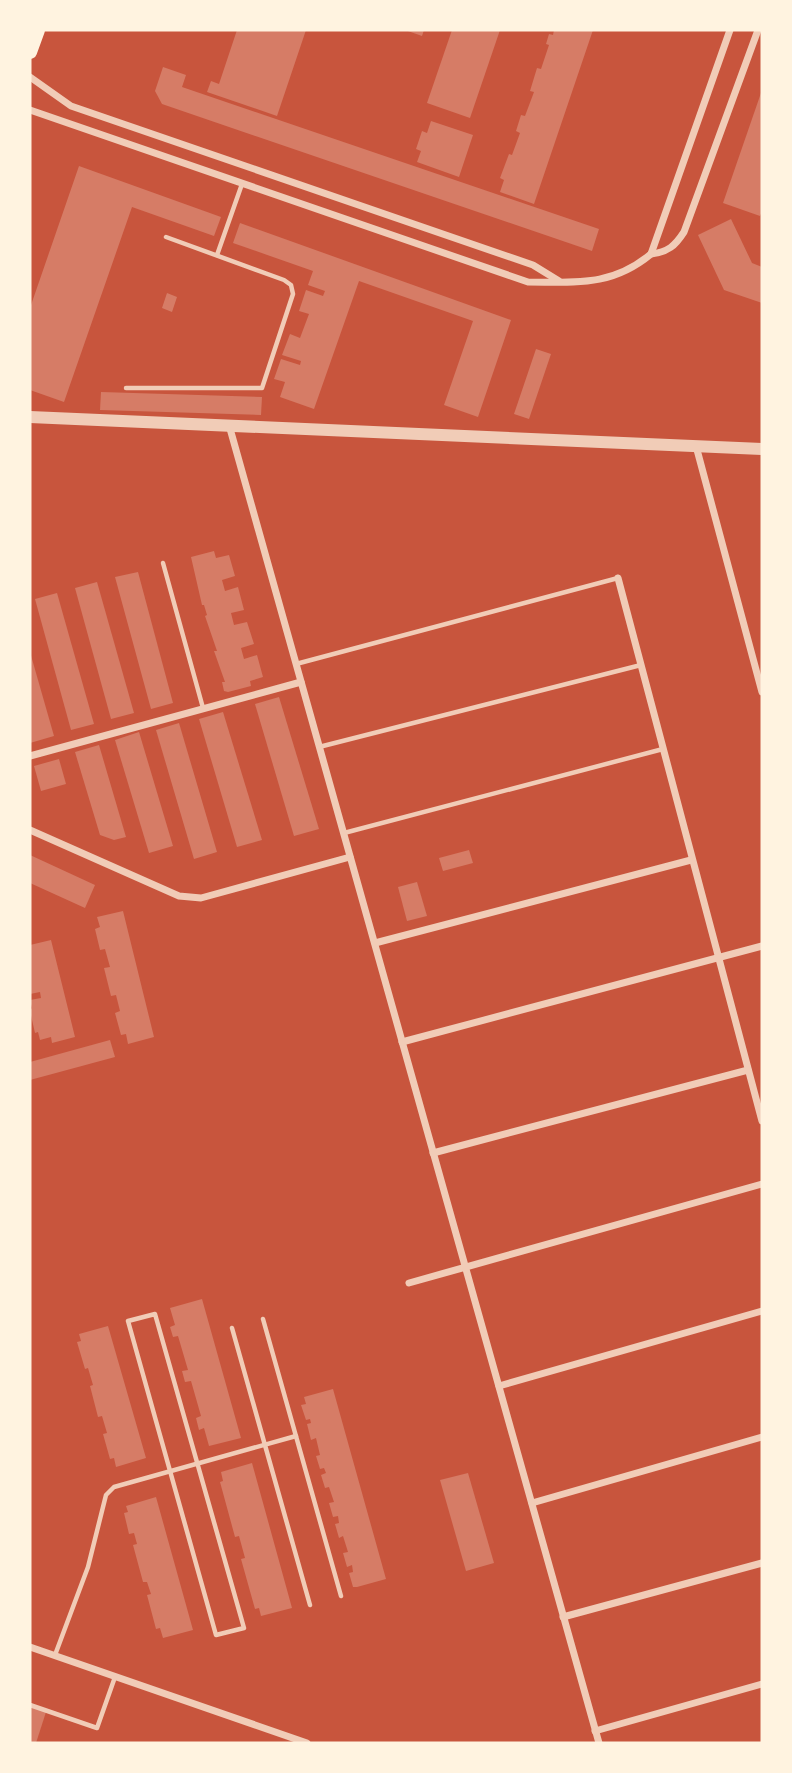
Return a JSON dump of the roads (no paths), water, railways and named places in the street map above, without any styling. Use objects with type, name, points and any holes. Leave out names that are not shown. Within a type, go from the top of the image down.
[{"type":"main road","points":[[30,52],[38,30]]},
{"type":"street","points":[[30,110],[528,282],[587,283],[635,268],[651,254],[730,30]]},
{"type":"street","points":[[651,254],[665,252],[676,244],[684,232],[758,30]]},
{"type":"street","points":[[30,78],[71,106],[533,265],[560,282]]},
{"type":"street","points":[[30,417],[762,449]]},
{"type":"street","points":[[229,425],[599,1743]]},
{"type":"street","points":[[696,446],[762,692]]},
{"type":"street","points":[[618,578],[762,1122]]},
{"type":"street","points":[[30,756],[301,681]]},
{"type":"street","points":[[30,830],[179,896],[190,897],[211,896],[350,857]]},
{"type":"street","points":[[374,943],[691,860]]},
{"type":"street","points":[[402,1042],[762,946]]},
{"type":"street","points":[[433,1153],[748,1070]]},
{"type":"street","points":[[409,1283],[762,1184]]},
{"type":"street","points":[[499,1386],[762,1311]]},
{"type":"street","points":[[531,1503],[762,1437]]},
{"type":"street","points":[[564,1618],[762,1563]]},
{"type":"street","points":[[30,1647],[307,1743]]},
{"type":"street","points":[[595,1731],[762,1684]]},
{"type":"lane","points":[[217,255],[242,184]]},
{"type":"lane","points":[[126,388],[261,387],[293,294],[291,285],[284,280],[166,237]]},
{"type":"lane","points":[[163,563],[204,708]]},
{"type":"lane","points":[[296,664],[618,578]]},
{"type":"lane","points":[[319,747],[641,666]]},
{"type":"lane","points":[[344,833],[663,749]]},
{"type":"lane","points":[[155,1314],[197,1464],[244,1628],[216,1635],[128,1321],[155,1314]]},
{"type":"lane","points":[[263,1319],[341,1596]]},
{"type":"lane","points":[[232,1328],[310,1605]]},
{"type":"lane","points":[[55,1655],[88,1567],[106,1495],[114,1487],[296,1436]]},
{"type":"lane","points":[[30,1704],[97,1728],[115,1676]]}]
